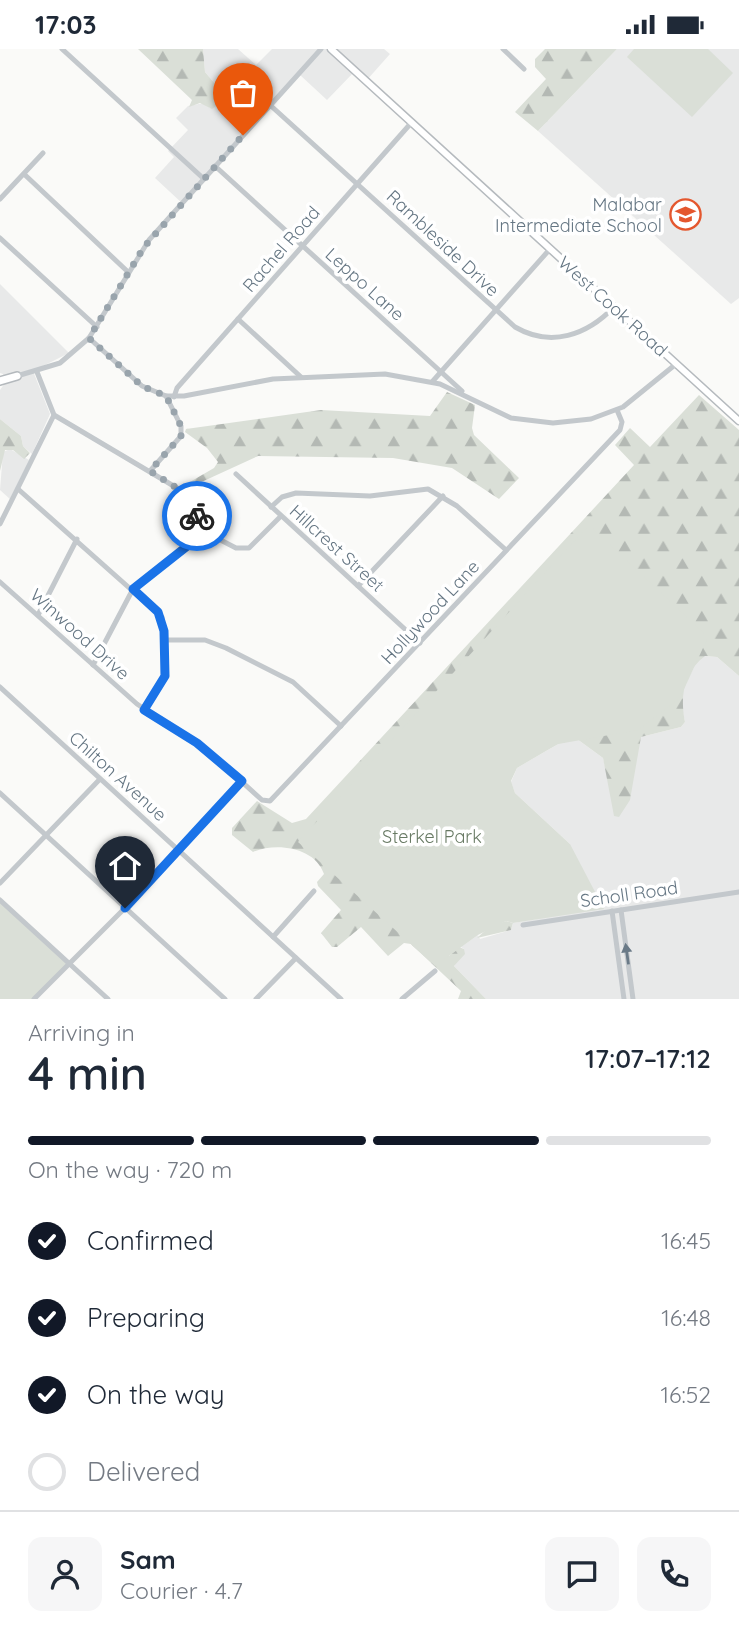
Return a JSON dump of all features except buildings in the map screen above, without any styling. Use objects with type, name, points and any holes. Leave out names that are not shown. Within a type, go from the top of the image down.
[{"type":"highway","points":[[0,379],[18,376]]},
{"type":"main road","name":"West Cook Road","points":[[331,49],[739,421]]},
{"type":"street","points":[[62,49],[204,179]]},
{"type":"street","points":[[18,376],[37,372],[66,358],[89,338],[127,271],[149,240],[321,49]]},
{"type":"street","points":[[503,49],[524,69]]},
{"type":"street","name":"Rambleside Drive","points":[[270,105],[494,310],[528,334],[560,337],[587,329],[614,307]]},
{"type":"street","name":"Rachel Road","points":[[174,397],[177,388],[412,122]]},
{"type":"street","points":[[0,199],[43,153]]},
{"type":"street","name":"Leppo Lane","points":[[215,166],[464,394]]},
{"type":"street","points":[[24,174],[127,271]]},
{"type":"street","points":[[0,238],[97,327]]},
{"type":"street","points":[[432,381],[550,249]]},
{"type":"street","points":[[238,319],[301,377]]},
{"type":"street","points":[[89,338],[142,386],[166,396],[174,397],[243,383],[301,377],[385,374],[432,381],[503,414],[529,421],[572,422],[617,410],[640,396],[676,364]]},
{"type":"street","points":[[37,372],[54,415],[150,471],[185,496],[205,532],[236,548],[249,548],[281,516]]},
{"type":"street","points":[[150,471],[181,436],[181,426],[166,396]]},
{"type":"street","name":"Hollywood Lane","points":[[242,781],[262,800],[270,801],[620,430],[622,422],[617,410]]},
{"type":"street","points":[[0,524],[54,415]]},
{"type":"street","name":"Hillcrest Street","points":[[236,474],[420,643]]},
{"type":"street","points":[[271,507],[282,497],[300,493],[370,496],[416,488],[428,489],[443,496],[506,550]]},
{"type":"street","points":[[18,489],[162,617],[165,640],[163,681],[144,710]]},
{"type":"street","points":[[358,586],[443,496]]},
{"type":"street","points":[[93,665],[133,589],[205,532]]},
{"type":"street","points":[[38,615],[77,540]]},
{"type":"street","name":"Winwood Drive","points":[[0,582],[144,710],[197,743],[242,781]]},
{"type":"street","points":[[165,640],[198,639],[226,648],[293,682],[341,726]]},
{"type":"street","name":"Chilton Avenue","points":[[0,687],[341,999]]},
{"type":"street","points":[[0,883],[100,779]]},
{"type":"street","points":[[34,999],[125,908],[242,781]]},
{"type":"street","points":[[0,793],[225,999]]},
{"type":"street","points":[[273,937],[314,891]]},
{"type":"street","name":"Scholl Road","points":[[523,925],[739,892]]},
{"type":"street","points":[[0,900],[108,999]]},
{"type":"street","points":[[621,910],[633,999]]},
{"type":"street","points":[[612,911],[624,999]]},
{"type":"street","points":[[256,999],[296,958]]},
{"type":"street","points":[[402,999],[435,971]]},
{"type":"shaded area","points":[[203,49],[238,49],[256,65],[272,49],[384,49],[390,54],[366,81],[355,71],[327,100],[300,75],[183,204],[155,178],[174,157],[168,151],[188,130],[176,118],[188,106],[204,103],[210,108],[222,92],[205,72]]},
{"type":"shaded area","name":"Malabar Intermediate School","points":[[617,49],[739,49],[739,298],[731,304],[538,131]]},
{"type":"shaded area","points":[[0,284],[69,353],[33,371],[50,414],[32,454],[23,446],[21,436],[0,419],[0,390],[5,383],[3,374],[0,373]]},
{"type":"shaded area","points":[[10,449],[29,460],[10,499],[0,490],[3,452]]},
{"type":"shaded area","points":[[704,656],[717,657],[739,676],[739,999],[486,999],[454,966],[464,949],[461,947],[478,935],[480,939],[511,930],[513,923],[537,919],[570,844],[515,793],[511,782],[517,768],[558,744],[577,739],[603,758],[609,782],[638,748],[641,737],[681,727],[685,722],[680,698],[696,663]]},
{"type":"green space","points":[[138,49],[203,49],[205,72],[222,92],[219,104],[212,109],[200,103],[189,107],[192,100]]},
{"type":"green space","points":[[545,49],[617,49],[538,131],[515,112],[546,79],[535,67],[535,59]]},
{"type":"green space","points":[[634,49],[708,49],[733,73],[692,117],[627,57]]},
{"type":"green space","points":[[447,392],[475,405],[472,428],[474,435],[519,478],[499,499],[452,468],[393,458],[258,456],[184,490],[183,486],[214,468],[218,462],[207,448],[185,432],[186,429],[321,410],[430,416]]},
{"type":"green space","name":"Sterkel Park","points":[[699,395],[739,430],[739,676],[717,657],[705,656],[692,670],[683,695],[685,722],[681,727],[641,737],[630,800],[619,817],[614,816],[603,758],[577,739],[558,744],[502,773],[449,956],[459,947],[464,949],[465,954],[454,966],[486,999],[458,999],[461,991],[411,944],[404,943],[388,956],[361,927],[337,947],[332,947],[321,933],[341,910],[318,886],[317,882],[324,874],[319,865],[312,858],[294,849],[273,847],[253,852],[232,835],[232,828],[257,801],[292,823],[306,819],[634,465],[615,445],[630,428],[650,447]]},
{"type":"green space","points":[[0,419],[21,436],[23,446],[30,453],[24,459],[13,450],[5,450],[0,471]]},
{"type":"green space","name":"Sterkel Park","points":[[589,525],[708,637],[680,698],[638,730],[558,744],[517,768],[511,781],[515,793],[570,844],[604,909],[513,923],[506,921],[478,935],[435,966],[298,842]]},
{"type":"green space","points":[[0,900],[70,964],[34,999],[0,999]]},
{"type":"green space","points":[[506,921],[513,923],[511,930],[477,938],[489,927]]},
{"type":"way so far","points":[[197,516],[177,488],[150,471],[181,436],[181,426],[169,407],[166,396],[142,386],[89,338],[127,271],[144,247],[243,135]]},
{"type":"place","name":"Malabar Intermediate School","points":[[685,214]]},
{"type":"route","points":[[125,908],[242,781],[197,743],[144,710],[165,676],[164,631],[162,617],[133,589],[197,535],[205,532],[197,516]]}]
